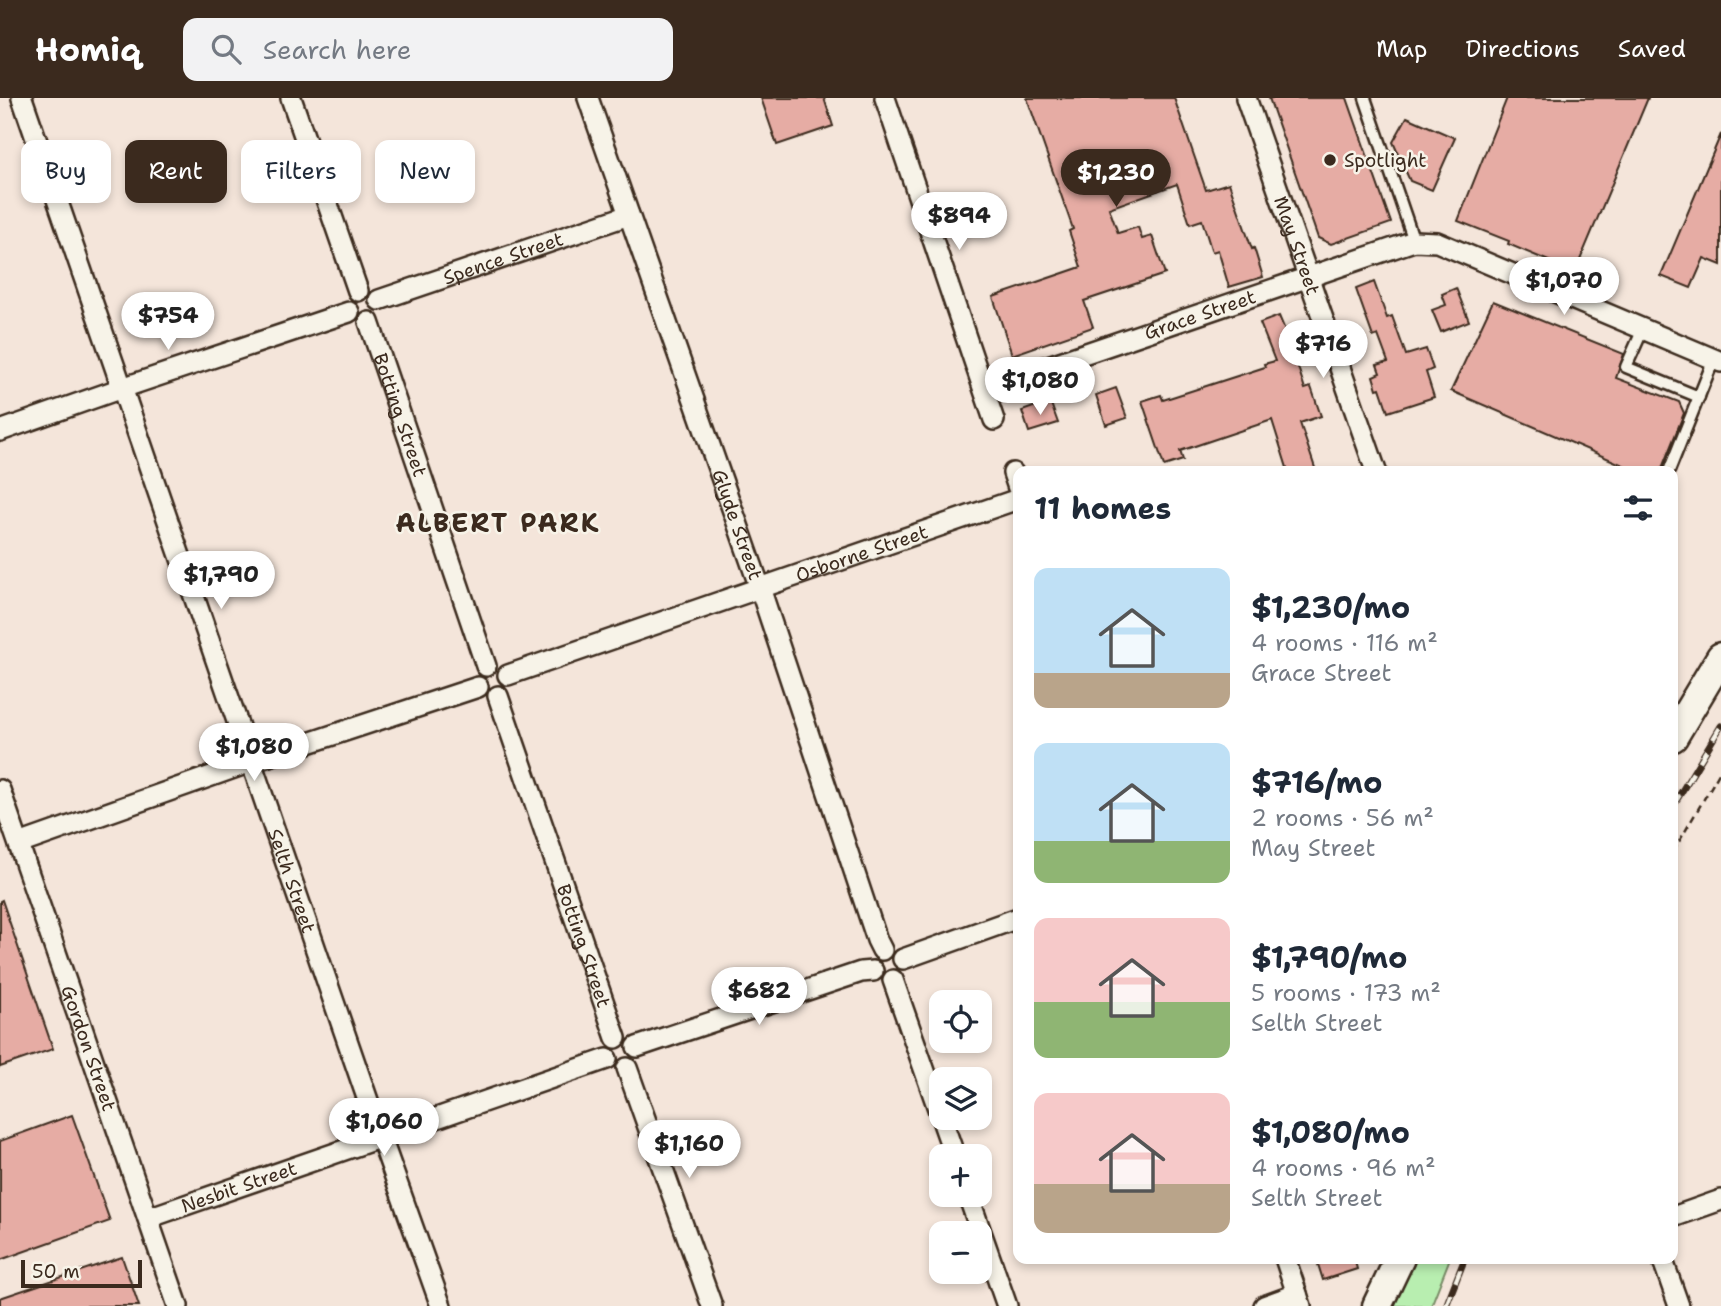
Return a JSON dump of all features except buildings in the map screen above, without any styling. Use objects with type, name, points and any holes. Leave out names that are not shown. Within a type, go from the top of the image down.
[{"type":"main road","points":[[1678,729],[1721,657]]},
{"type":"main road","points":[[1377,1306],[1397,1264]]},
{"type":"street","name":"Selth Street","points":[[22,98],[441,1306]]},
{"type":"street","points":[[291,98],[358,291]]},
{"type":"street","name":"Glyde Street","points":[[588,98],[760,588],[882,950]]},
{"type":"street","points":[[885,98],[994,420]]},
{"type":"street","name":"May Street","points":[[1246,98],[1374,466]]},
{"type":"street","name":"Spence Street","points":[[379,300],[629,215]]},
{"type":"street","points":[[1414,241],[1437,242],[1718,360]]},
{"type":"street","name":"Grace Street","points":[[984,388],[1414,241]]},
{"type":"street","points":[[368,290],[377,296],[380,311],[374,319],[360,322],[349,312],[348,302],[358,291],[368,290]]},
{"type":"street","points":[[0,431],[349,312]]},
{"type":"street","name":"Botting Street","points":[[369,321],[486,666]]},
{"type":"street","name":"Osborne Street","points":[[508,675],[1013,501]]},
{"type":"street","points":[[486,666],[503,668],[508,675],[509,684],[498,696],[490,697],[478,687],[480,671],[486,666]]},
{"type":"street","points":[[19,844],[251,762],[478,687]]},
{"type":"street","name":"Botting Street","points":[[498,696],[615,1038]]},
{"type":"street","name":"Gordon Street","points":[[0,790],[178,1306]]},
{"type":"street","points":[[903,959],[1013,920]]},
{"type":"street","points":[[892,949],[901,954],[904,969],[894,980],[879,978],[873,971],[874,956],[882,950],[892,949]]},
{"type":"street","points":[[637,1047],[861,972],[873,971]]},
{"type":"street","points":[[894,980],[951,1144]]},
{"type":"street","points":[[626,1037],[637,1047],[635,1063],[627,1068],[612,1066],[607,1059],[608,1044],[615,1038],[626,1037]]},
{"type":"street","name":"Nesbit Street","points":[[148,1218],[607,1059]]},
{"type":"street","points":[[627,1068],[712,1306]]},
{"type":"street","points":[[1678,1215],[1721,1200]]},
{"type":"street","points":[[972,1207],[1007,1306]]},
{"type":"street","points":[[1264,1306],[1299,1300],[1287,1264]]},
{"type":"street","points":[[1664,1264],[1679,1306]]},
{"type":"lane","points":[[1365,98],[1414,241]]},
{"type":"lane","points":[[1643,329],[1626,367],[1699,397]]},
{"type":"lane","points":[[1671,466],[1699,397],[1718,360]]},
{"type":"path","points":[[1678,843],[1721,770]]},
{"type":"green space","points":[[1413,1264],[1448,1264],[1431,1306],[1394,1306]]},
{"type":"railway","points":[[1678,798],[1721,726]]},
{"type":"railway","points":[[1446,1306],[1463,1264]]},
{"type":"place","name":"Spotlight","points":[[1330,160]]},
{"type":"district","name":"ALBERT PARK","points":[[498,522]]}]
